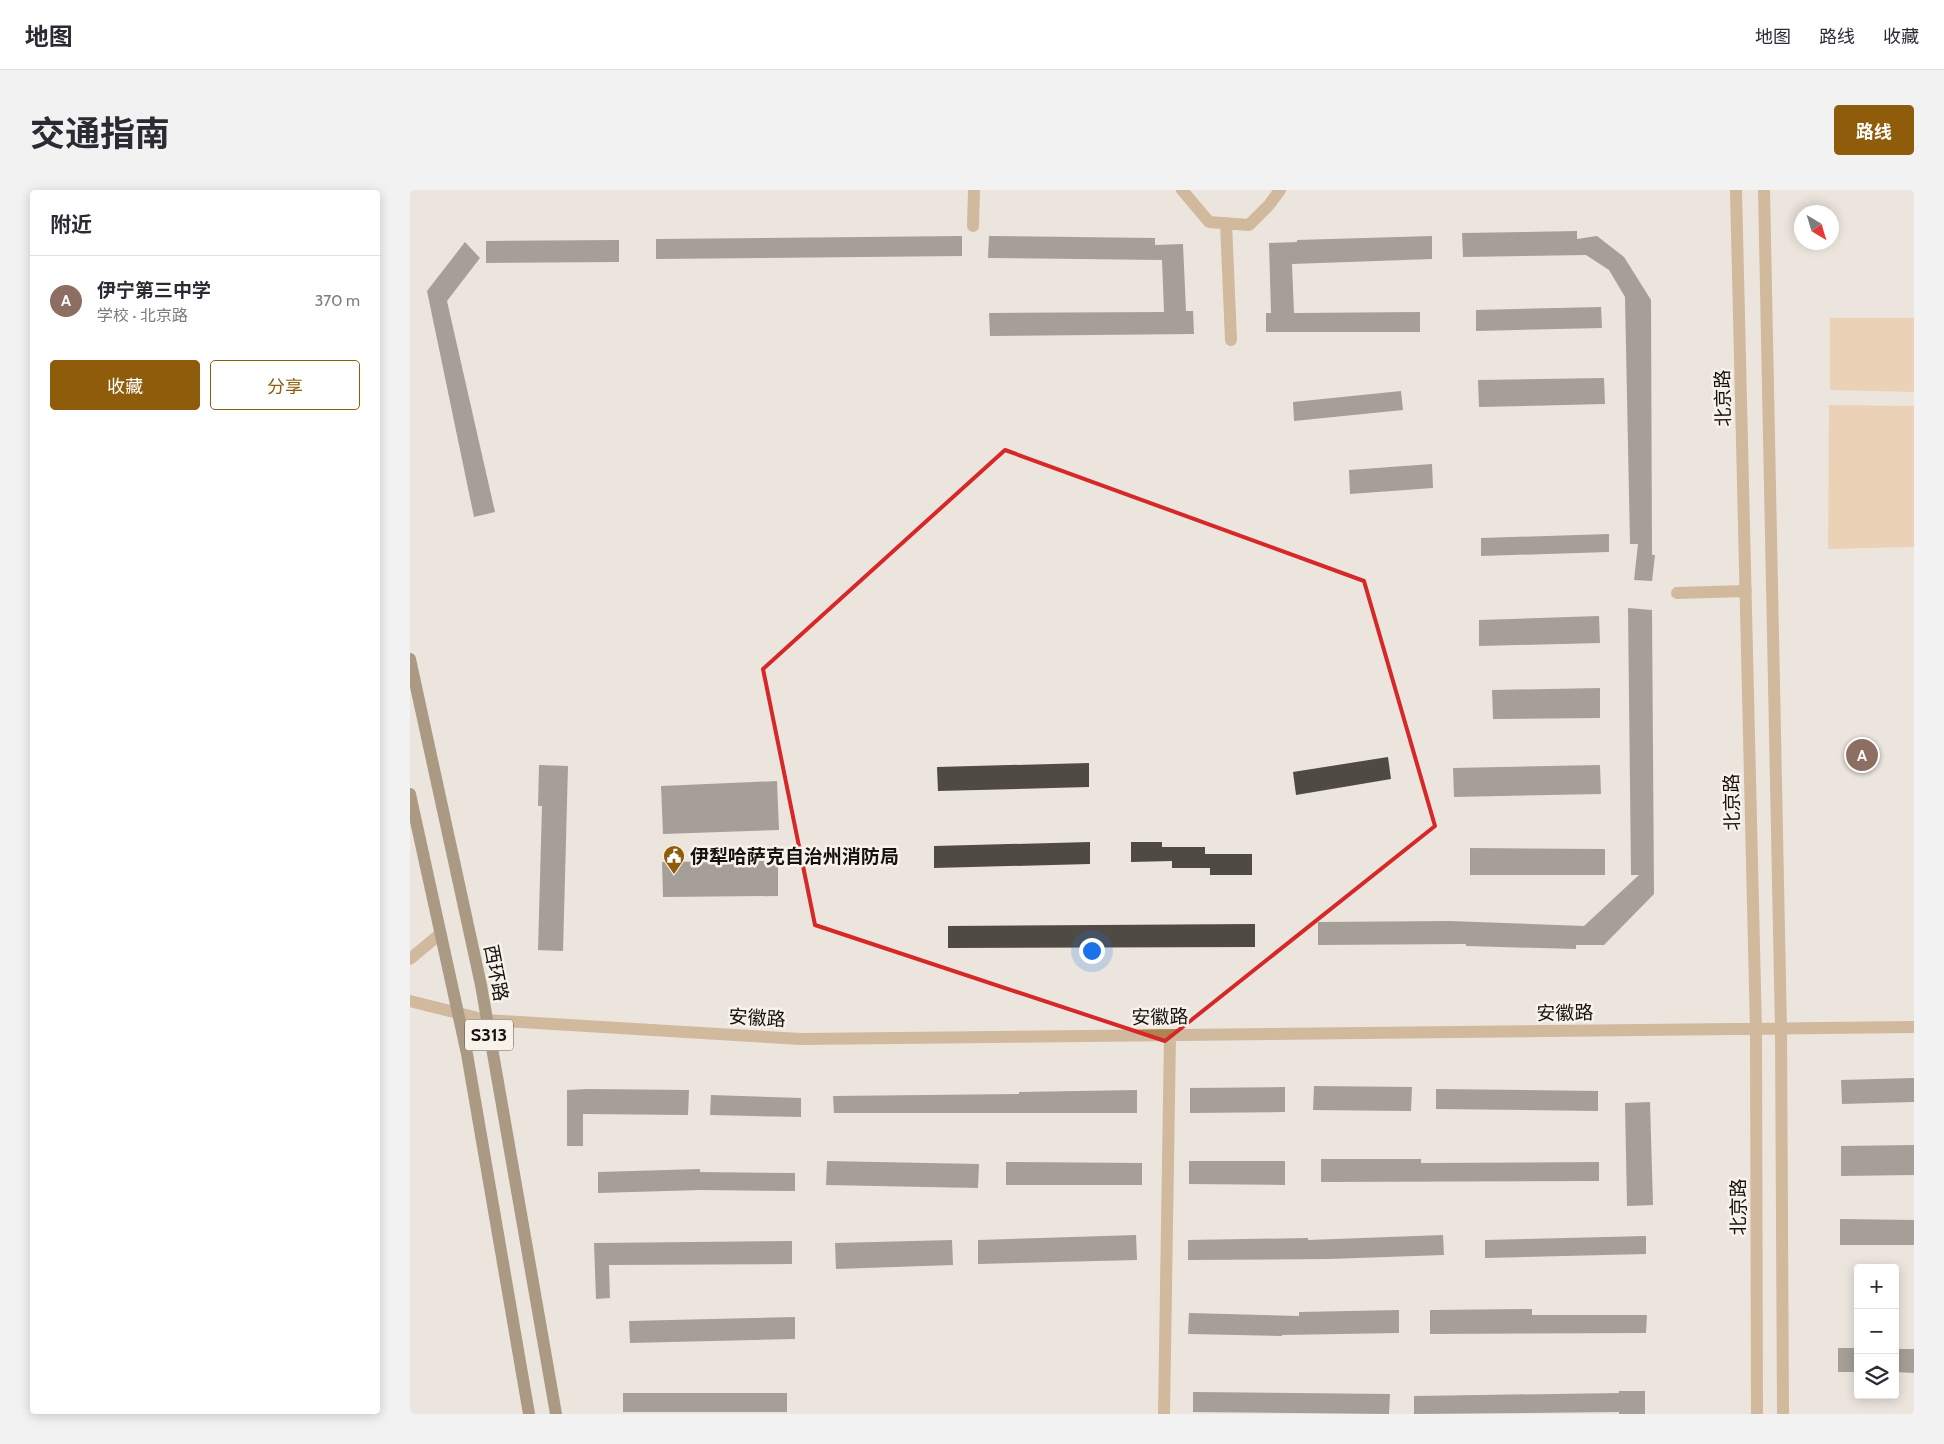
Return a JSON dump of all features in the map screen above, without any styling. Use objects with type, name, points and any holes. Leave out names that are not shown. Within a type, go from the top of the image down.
[{"type":"main road","name":"西环路","points":[[410,659],[479,976],[556,1414]]},
{"type":"main road","name":"S313","points":[[410,794],[458,1012],[530,1414]]},
{"type":"street","points":[[973,226],[974,190]]},
{"type":"street","points":[[1182,190],[1209,222],[1249,224],[1269,205],[1280,190]]},
{"type":"street","name":"北京路","points":[[1736,190],[1756,1030],[1757,1414]]},
{"type":"street","points":[[1764,190],[1781,1030],[1783,1414]]},
{"type":"street","points":[[1226,223],[1231,340]]},
{"type":"street","points":[[1677,593],[1746,591]]},
{"type":"street","points":[[410,959],[440,934]]},
{"type":"street","name":"安徽路","points":[[410,1001],[486,1020],[801,1039],[1781,1030],[1914,1027]]},
{"type":"street","points":[[1164,1414],[1170,1036]]},
{"type":"highlighted area","points":[[1005,450],[1364,581],[1435,826],[1165,1041],[815,925],[763,669]]},
{"type":"shaded area","points":[[1830,318],[1914,318],[1914,392],[1830,390]]},
{"type":"shaded area","points":[[1829,405],[1914,406],[1914,547],[1828,549]]},
{"type":"building","points":[[1577,231],[1577,239],[1597,236],[1624,257],[1651,300],[1652,555],[1655,555],[1652,581],[1634,580],[1638,544],[1630,544],[1625,297],[1609,270],[1586,255],[1463,257],[1462,233]]},
{"type":"building","points":[[962,236],[962,256],[656,259],[656,239]]},
{"type":"building","points":[[989,236],[1155,238],[1155,245],[1183,244],[1186,311],[1193,311],[1194,334],[990,336],[989,313],[1164,312],[1162,260],[988,258]]},
{"type":"building","points":[[1432,236],[1432,259],[1292,264],[1294,313],[1420,312],[1420,332],[1266,332],[1266,313],[1271,313],[1269,243],[1297,242],[1297,240]]},
{"type":"building","points":[[619,240],[619,262],[486,263],[486,241]]},
{"type":"building","points":[[465,242],[480,258],[447,301],[495,512],[474,517],[427,291]]},
{"type":"building","points":[[1601,307],[1602,328],[1476,331],[1476,310]]},
{"type":"building","points":[[1604,378],[1605,404],[1479,407],[1478,380]]},
{"type":"building","points":[[1401,391],[1403,410],[1294,421],[1293,402]]},
{"type":"building","points":[[1432,464],[1433,488],[1350,494],[1349,470]]},
{"type":"building","points":[[1609,534],[1609,552],[1481,556],[1481,538]]},
{"type":"building","points":[[1628,608],[1652,610],[1654,894],[1604,945],[1576,945],[1576,949],[1466,946],[1466,944],[1318,945],[1318,922],[1449,921],[1584,926],[1639,875],[1631,875]]},
{"type":"building","points":[[1599,616],[1600,643],[1479,646],[1479,620]]},
{"type":"building","points":[[1600,688],[1600,718],[1493,719],[1492,690]]},
{"type":"building","points":[[1388,757],[1391,779],[1296,795],[1293,772]]},
{"type":"building","points":[[1089,763],[1089,787],[938,791],[937,767]]},
{"type":"building","points":[[539,765],[568,766],[563,951],[538,950],[542,806],[538,806]]},
{"type":"building","points":[[1600,765],[1601,794],[1454,797],[1453,768]]},
{"type":"building","points":[[777,781],[779,830],[663,834],[661,786]]},
{"type":"building","points":[[1090,842],[1090,864],[934,868],[934,846]]},
{"type":"building","points":[[1131,842],[1162,842],[1162,847],[1205,847],[1205,854],[1252,854],[1252,875],[1210,875],[1210,868],[1172,868],[1172,861],[1131,862]]},
{"type":"building","points":[[1470,848],[1605,849],[1605,875],[1470,875]]},
{"type":"building","points":[[778,861],[778,896],[663,897],[662,862]]},
{"type":"building","points":[[1255,924],[1255,947],[948,948],[948,926]]},
{"type":"building","points":[[1914,1078],[1914,1102],[1842,1104],[1841,1080]]},
{"type":"building","points":[[1314,1086],[1412,1087],[1411,1111],[1313,1110]]},
{"type":"building","points":[[1285,1087],[1285,1112],[1190,1113],[1190,1088]]},
{"type":"building","points":[[1436,1089],[1598,1091],[1598,1111],[1436,1109]]},
{"type":"building","points":[[567,1090],[689,1090],[688,1115],[583,1114],[583,1146],[567,1146]]},
{"type":"building","points":[[1137,1090],[1137,1113],[834,1113],[833,1096],[1019,1094],[1019,1092]]},
{"type":"building","points":[[711,1095],[801,1098],[801,1117],[710,1115]]},
{"type":"building","points":[[1650,1102],[1653,1205],[1627,1206],[1625,1103]]},
{"type":"building","points":[[1914,1145],[1914,1175],[1841,1176],[1841,1146]]},
{"type":"building","points":[[1321,1159],[1421,1159],[1421,1163],[1599,1162],[1599,1181],[1321,1182]]},
{"type":"building","points":[[827,1161],[979,1164],[978,1188],[826,1185]]},
{"type":"building","points":[[1189,1161],[1285,1161],[1285,1185],[1189,1184]]},
{"type":"building","points":[[1006,1162],[1142,1163],[1142,1185],[1006,1185]]},
{"type":"building","points":[[700,1169],[700,1172],[795,1173],[795,1191],[701,1190],[598,1193],[598,1172]]},
{"type":"building","points":[[1840,1219],[1914,1220],[1914,1245],[1840,1245]]},
{"type":"building","points":[[1136,1235],[1137,1260],[978,1264],[978,1240]]},
{"type":"building","points":[[1443,1235],[1444,1255],[1329,1259],[1188,1260],[1188,1240],[1308,1238],[1308,1240]]},
{"type":"building","points":[[1646,1236],[1646,1254],[1485,1258],[1485,1240]]},
{"type":"building","points":[[952,1240],[953,1265],[836,1269],[835,1243]]},
{"type":"building","points":[[792,1241],[792,1264],[609,1265],[610,1298],[596,1299],[594,1243]]},
{"type":"building","points":[[1532,1309],[1532,1315],[1647,1315],[1646,1333],[1430,1334],[1430,1310]]},
{"type":"building","points":[[1399,1310],[1399,1333],[1282,1336],[1188,1334],[1189,1313],[1299,1316],[1299,1312]]},
{"type":"building","points":[[795,1317],[795,1339],[630,1343],[629,1321]]},
{"type":"building","points":[[1838,1348],[1854,1348],[1854,1372],[1838,1372]]},
{"type":"building","points":[[1899,1349],[1914,1349],[1914,1373],[1899,1372]]},
{"type":"building","points":[[1619,1391],[1645,1391],[1645,1414],[1619,1414],[1619,1412],[1414,1414],[1414,1396],[1619,1393]]},
{"type":"building","points":[[1193,1392],[1390,1394],[1389,1414],[1193,1412]]},
{"type":"building","points":[[623,1393],[787,1393],[787,1412],[623,1412]]},
{"type":"place","name":"伊宁第三中学","points":[[1862,755]]},
{"type":"place","name":"伊犁哈萨克自治州消防局","points":[[674,875]]}]
